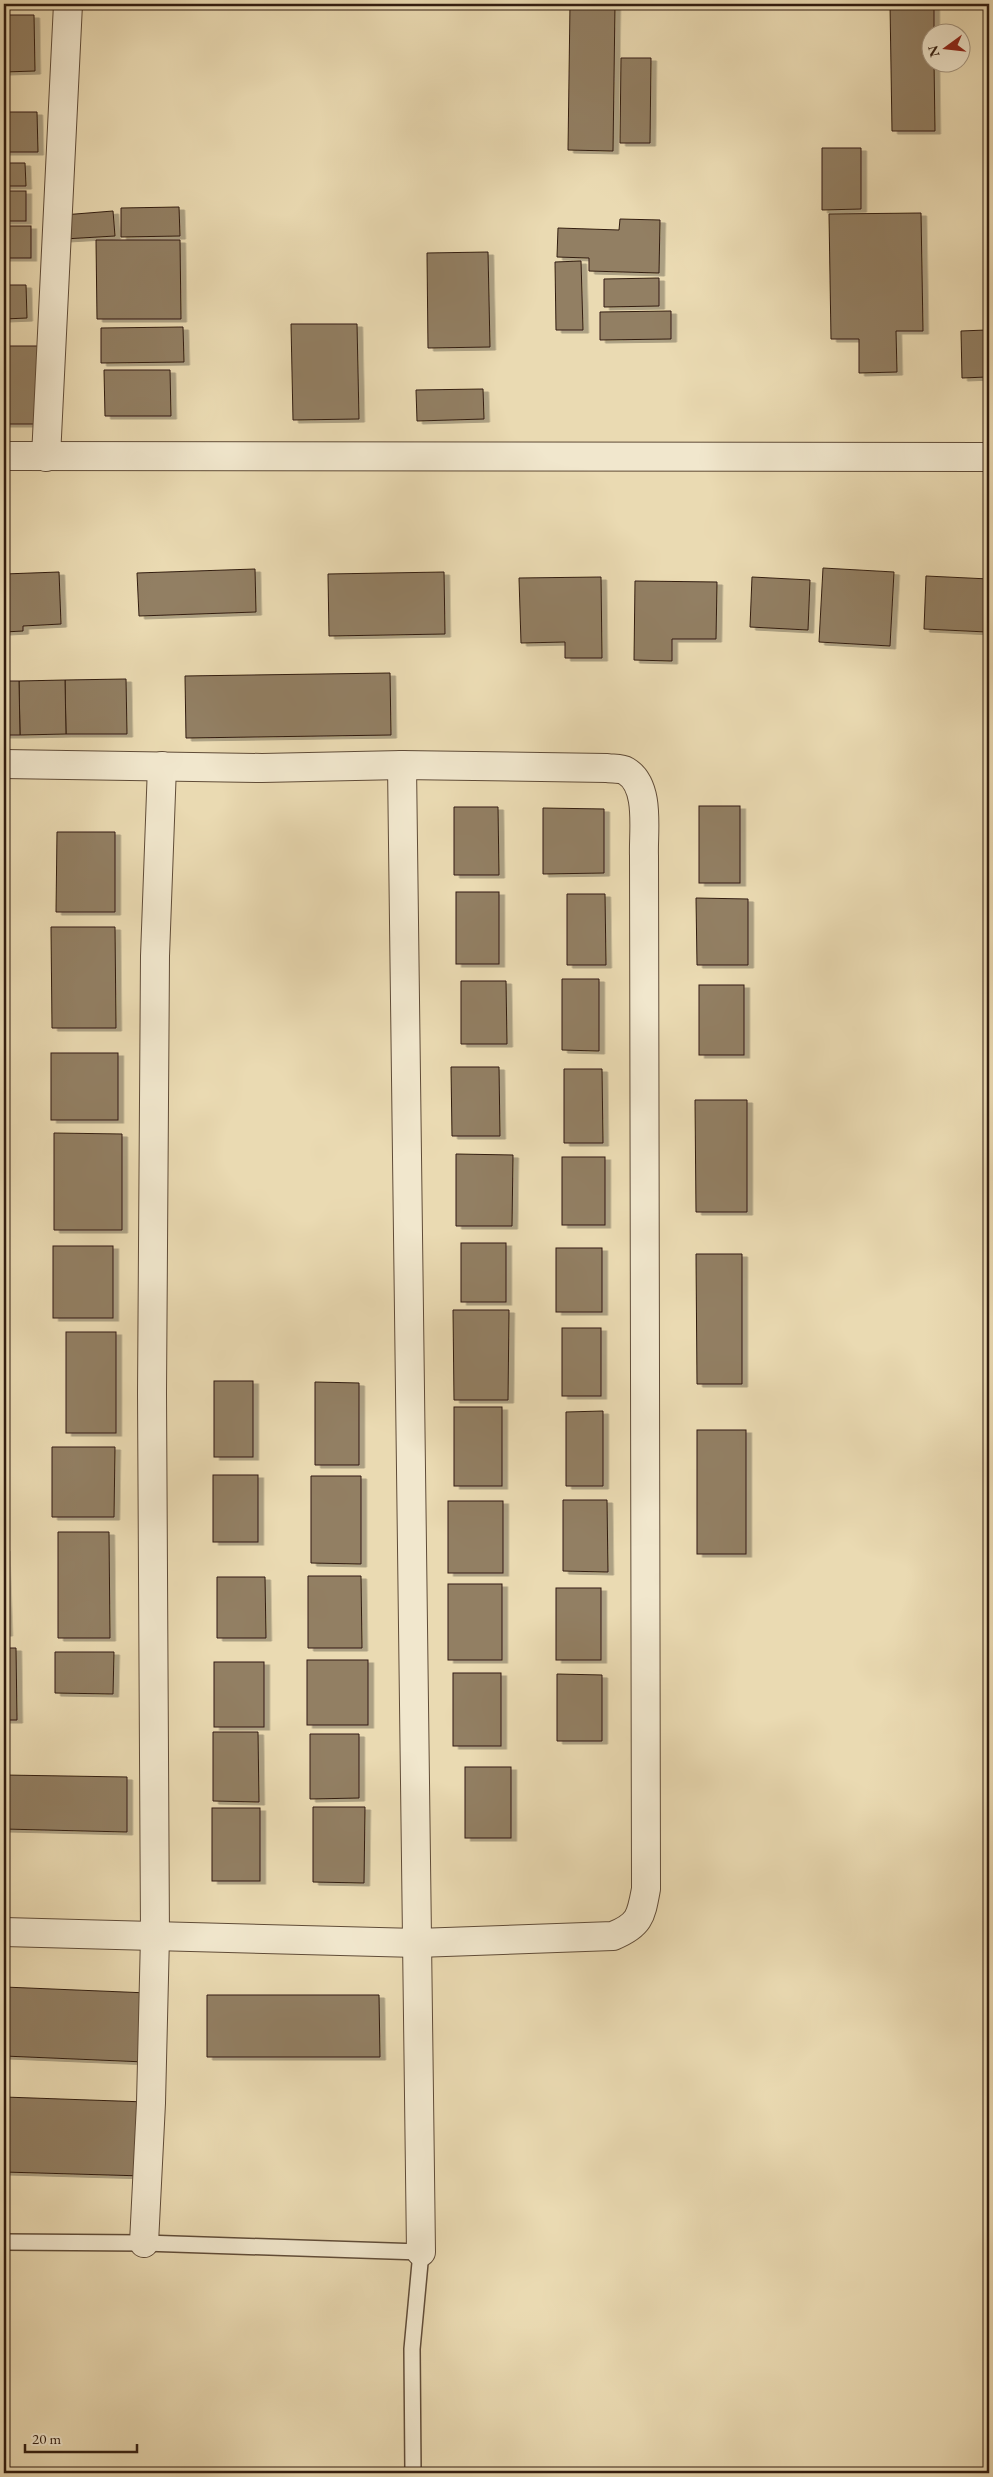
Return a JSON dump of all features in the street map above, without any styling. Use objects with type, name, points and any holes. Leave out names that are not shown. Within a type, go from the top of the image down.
[{"type":"street","points":[[46,457],[68,4]]},
{"type":"street","points":[[4,456],[989,458]]},
{"type":"street","points":[[4,764],[262,768],[402,766],[607,768],[626,771],[638,784],[643,800],[644,856],[646,1889],[642,1915],[631,1929],[613,1936],[417,1943],[4,1932]]},
{"type":"street","points":[[144,2243],[151,2103],[155,1936],[152,1393],[155,956],[162,766]]},
{"type":"street","points":[[402,766],[420,2252]]},
{"type":"lane","points":[[4,2242],[144,2243],[420,2252],[412,2349],[413,2473]]},
{"type":"building","points":[[570,4],[615,4],[613,151],[568,150]]},
{"type":"building","points":[[890,4],[934,4],[934,22],[920,22],[920,72],[934,72],[935,131],[892,131]]},
{"type":"building","points":[[4,15],[34,15],[35,71],[4,72]]},
{"type":"building","points":[[621,58],[651,58],[650,143],[620,143]]},
{"type":"building","points":[[4,112],[37,112],[38,152],[4,152]]},
{"type":"building","points":[[822,148],[861,148],[861,209],[822,210]]},
{"type":"building","points":[[4,163],[25,163],[26,186],[4,186]]},
{"type":"building","points":[[4,191],[26,191],[26,221],[4,221]]},
{"type":"building","points":[[179,207],[180,236],[121,237],[121,208]]},
{"type":"building","points":[[113,211],[115,236],[64,239],[63,215]]},
{"type":"building","points":[[921,213],[923,331],[896,331],[897,372],[859,373],[859,339],[831,339],[829,214]]},
{"type":"building","points":[[620,219],[660,220],[659,273],[589,271],[589,258],[557,257],[558,228],[619,230]]},
{"type":"building","points":[[4,226],[31,226],[31,258],[4,258]]},
{"type":"building","points":[[96,240],[180,240],[181,319],[97,319]]},
{"type":"building","points":[[488,252],[490,347],[428,348],[427,253]]},
{"type":"building","points":[[581,261],[583,330],[556,330],[555,262]]},
{"type":"building","points":[[659,278],[659,306],[604,307],[604,279]]},
{"type":"building","points":[[4,285],[26,285],[27,318],[4,319]]},
{"type":"building","points":[[671,311],[671,339],[600,340],[600,312]]},
{"type":"building","points":[[291,324],[357,324],[359,419],[293,420]]},
{"type":"building","points":[[183,327],[184,362],[101,363],[101,328]]},
{"type":"building","points":[[986,330],[987,377],[962,378],[961,331]]},
{"type":"building","points":[[4,346],[42,346],[43,424],[4,424]]},
{"type":"building","points":[[104,370],[170,370],[171,416],[105,416]]},
{"type":"building","points":[[483,389],[484,419],[417,421],[416,390]]},
{"type":"building","points":[[823,568],[894,572],[890,646],[819,642]]},
{"type":"building","points":[[255,569],[256,612],[139,616],[137,573]]},
{"type":"building","points":[[59,572],[61,624],[23,626],[23,631],[4,632],[4,574]]},
{"type":"building","points":[[444,572],[445,634],[329,636],[328,574]]},
{"type":"building","points":[[926,576],[989,579],[987,632],[924,629]]},
{"type":"building","points":[[601,577],[602,658],[565,658],[565,642],[521,643],[519,578]]},
{"type":"building","points":[[752,577],[810,580],[808,630],[750,627]]},
{"type":"building","points":[[635,581],[717,582],[716,639],[672,639],[672,661],[634,660]]},
{"type":"building","points":[[390,673],[391,735],[186,738],[185,676]]},
{"type":"building","points":[[126,679],[127,734],[66,734],[65,680]]},
{"type":"building","points":[[65,680],[66,734],[20,735],[19,681]]},
{"type":"building","points":[[4,681],[19,681],[20,735],[4,735]]},
{"type":"building","points":[[699,806],[740,806],[740,883],[699,883]]},
{"type":"building","points":[[454,807],[498,807],[499,875],[454,875]]},
{"type":"building","points":[[543,808],[604,809],[604,873],[543,874]]},
{"type":"building","points":[[57,832],[115,832],[115,912],[56,912]]},
{"type":"building","points":[[456,892],[499,892],[499,964],[456,964]]},
{"type":"building","points":[[567,894],[605,894],[606,965],[567,965]]},
{"type":"building","points":[[696,898],[748,899],[748,965],[697,965]]},
{"type":"building","points":[[51,927],[115,927],[116,1028],[52,1028]]},
{"type":"building","points":[[562,979],[599,979],[599,1051],[562,1050]]},
{"type":"building","points":[[461,981],[506,981],[507,1044],[461,1044]]},
{"type":"building","points":[[699,985],[744,985],[744,1055],[699,1055]]},
{"type":"building","points":[[51,1053],[118,1053],[118,1120],[51,1120]]},
{"type":"building","points":[[451,1067],[499,1067],[500,1136],[452,1136]]},
{"type":"building","points":[[564,1069],[602,1069],[603,1143],[564,1143]]},
{"type":"building","points":[[695,1100],[747,1100],[747,1212],[696,1212]]},
{"type":"building","points":[[54,1133],[122,1134],[122,1230],[54,1230]]},
{"type":"building","points":[[456,1154],[513,1155],[512,1226],[456,1226]]},
{"type":"building","points":[[562,1157],[605,1157],[605,1225],[562,1225]]},
{"type":"building","points":[[461,1243],[506,1243],[506,1302],[461,1302]]},
{"type":"building","points":[[53,1246],[113,1246],[113,1318],[53,1318]]},
{"type":"building","points":[[556,1248],[602,1248],[602,1312],[556,1312]]},
{"type":"building","points":[[696,1254],[742,1254],[742,1384],[697,1384]]},
{"type":"building","points":[[453,1310],[509,1310],[508,1400],[454,1400]]},
{"type":"building","points":[[562,1328],[601,1328],[601,1396],[562,1396]]},
{"type":"building","points":[[66,1332],[116,1332],[116,1433],[66,1433]]},
{"type":"building","points":[[214,1381],[253,1381],[253,1457],[214,1457]]},
{"type":"building","points":[[315,1382],[359,1383],[359,1465],[315,1465]]},
{"type":"building","points":[[454,1407],[502,1407],[502,1486],[454,1486]]},
{"type":"building","points":[[603,1411],[603,1486],[566,1486],[566,1412]]},
{"type":"building","points":[[697,1430],[746,1430],[746,1554],[697,1554]]},
{"type":"building","points":[[52,1447],[115,1447],[114,1517],[52,1517]]},
{"type":"building","points":[[213,1475],[258,1475],[258,1542],[213,1542]]},
{"type":"building","points":[[311,1476],[361,1476],[361,1564],[311,1563]]},
{"type":"building","points":[[563,1500],[607,1500],[608,1572],[563,1571]]},
{"type":"building","points":[[448,1501],[503,1501],[503,1573],[448,1573]]},
{"type":"building","points":[[58,1532],[109,1532],[110,1638],[58,1638]]},
{"type":"building","points":[[4,1548],[7,1633],[4,1633]]},
{"type":"building","points":[[308,1576],[361,1576],[362,1648],[308,1648]]},
{"type":"building","points":[[217,1577],[265,1577],[266,1638],[217,1638]]},
{"type":"building","points":[[448,1584],[502,1584],[502,1660],[448,1660]]},
{"type":"building","points":[[556,1588],[601,1588],[601,1660],[556,1660]]},
{"type":"building","points":[[4,1648],[16,1648],[17,1720],[4,1720]]},
{"type":"building","points":[[55,1652],[114,1652],[113,1694],[55,1693]]},
{"type":"building","points":[[307,1660],[368,1660],[368,1725],[307,1725]]},
{"type":"building","points":[[214,1662],[264,1662],[264,1727],[214,1727]]},
{"type":"building","points":[[453,1673],[501,1673],[501,1746],[453,1746]]},
{"type":"building","points":[[557,1674],[602,1675],[602,1741],[557,1741]]},
{"type":"building","points":[[213,1732],[258,1732],[259,1802],[213,1801]]},
{"type":"building","points":[[310,1734],[359,1734],[359,1798],[310,1799]]},
{"type":"building","points":[[465,1767],[511,1767],[511,1838],[465,1838]]},
{"type":"building","points":[[4,1775],[127,1777],[127,1832],[4,1829]]},
{"type":"building","points":[[313,1807],[365,1807],[364,1883],[313,1882]]},
{"type":"building","points":[[212,1808],[260,1808],[260,1881],[212,1881]]},
{"type":"building","points":[[4,1987],[148,1993],[145,2062],[4,2056]]},
{"type":"building","points":[[207,1995],[379,1995],[380,2057],[207,2057]]},
{"type":"building","points":[[4,2097],[146,2102],[144,2176],[4,2172]]}]
